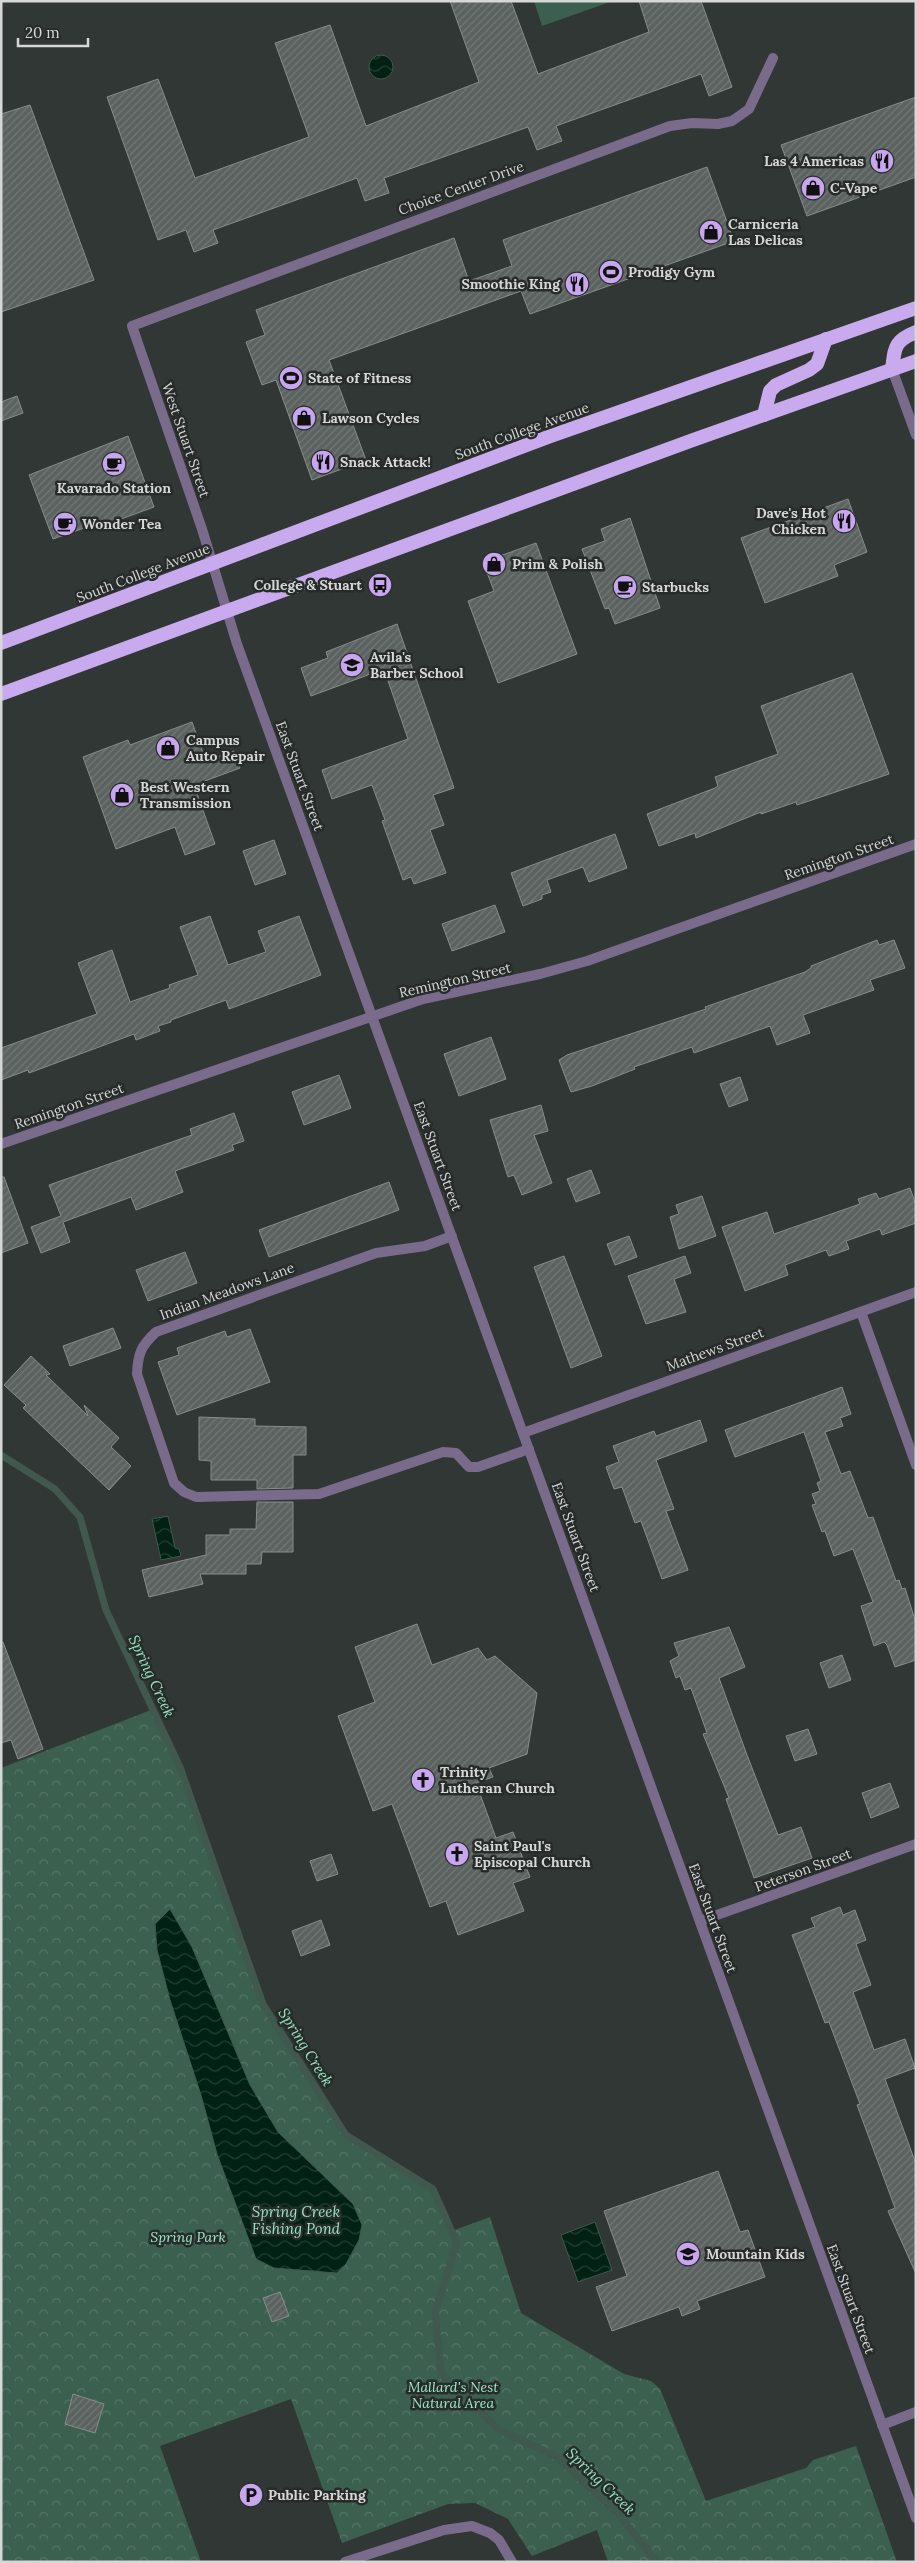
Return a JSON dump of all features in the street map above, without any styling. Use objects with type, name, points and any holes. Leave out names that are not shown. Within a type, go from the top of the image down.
[{"type":"highway","name":"South College Avenue","points":[[1,643],[548,438],[916,308]]},
{"type":"highway","points":[[892,369],[896,345],[904,337],[916,332]]},
{"type":"highway","points":[[764,415],[770,391],[776,385],[809,370],[817,364],[826,339]]},
{"type":"highway","points":[[1,694],[916,361]]},
{"type":"street","name":"Choice Center Drive","points":[[132,326],[230,287],[670,126],[692,123],[718,124],[732,121],[748,109],[773,58]]},
{"type":"street","name":"West Stuart Street","points":[[132,326],[202,529],[212,565]]},
{"type":"street","points":[[892,369],[916,435]]},
{"type":"street","name":"East Stuart Street","points":[[212,565],[372,1016],[916,2518]]},
{"type":"street","name":"Remington Street","points":[[1,1144],[423,999],[540,974],[587,961],[916,844]]},
{"type":"street","name":"Indian Meadows Lane","points":[[452,1236],[425,1246],[376,1253],[156,1332],[144,1344],[138,1358],[137,1374],[174,1483],[184,1492],[196,1497],[318,1494],[443,1452],[456,1453],[469,1467],[478,1467],[529,1449]]},
{"type":"street","name":"Mathews Street","points":[[523,1433],[916,1292]]},
{"type":"street","points":[[861,1312],[916,1465]]},
{"type":"street","name":"Peterson Street","points":[[700,1921],[916,1844]]},
{"type":"street","points":[[882,2424],[916,2412]]},
{"type":"street","points":[[346,2562],[444,2530],[472,2526],[490,2533],[499,2540],[512,2562]]},
{"type":"green space","points":[[534,1],[610,1],[610,2],[542,26]]},
{"type":"green space","name":"Spring Park","points":[[151,1710],[181,1767],[262,2003],[313,2087],[347,2138],[378,2154],[435,2192],[449,2232],[490,2217],[521,2313],[624,2374],[651,2381],[660,2389],[706,2501],[806,2468],[813,2460],[856,2446],[897,2562],[608,2562],[597,2530],[532,2556],[508,2519],[475,2503],[448,2504],[342,2543],[291,2399],[160,2446],[201,2562],[1,2562],[1,1768]]},
{"type":"water","points":[[381,55],[390,58],[393,67],[390,76],[381,79],[372,76],[369,67],[372,58]]},
{"type":"water","points":[[168,1516],[175,1548],[179,1549],[181,1556],[161,1560],[152,1519]]},
{"type":"water","name":"Spring Creek Fishing Pond","points":[[170,1909],[192,1947],[250,2085],[278,2132],[353,2204],[362,2225],[359,2240],[346,2264],[337,2273],[274,2268],[256,2259],[217,2154],[201,2095],[170,2000],[157,1950],[155,1924]]},
{"type":"water","points":[[595,2222],[612,2270],[578,2282],[561,2235]]},
{"type":"building","points":[[450,1],[511,1],[538,74],[649,32],[639,1],[701,1],[732,87],[709,96],[701,74],[556,126],[562,141],[537,150],[528,127],[384,178],[389,193],[365,201],[357,178],[213,230],[218,243],[194,252],[186,230],[158,240],[107,97],[158,79],[195,178],[309,137],[275,43],[330,25],[366,126],[479,82]]},
{"type":"building","points":[[916,97],[916,177],[807,216],[781,145]]},
{"type":"building","points":[[30,105],[94,280],[1,312],[1,114]]},
{"type":"building","points":[[707,167],[734,241],[530,314],[521,291],[329,360],[366,460],[312,480],[276,380],[262,385],[246,342],[265,335],[256,310],[454,238],[469,281],[512,266],[503,240]]},
{"type":"building","points":[[17,396],[23,413],[1,421],[1,402]]},
{"type":"building","points":[[128,436],[154,507],[91,530],[90,526],[53,539],[29,475]]},
{"type":"building","points":[[848,499],[867,552],[834,565],[838,576],[765,603],[741,538]]},
{"type":"building","name":"Starbucks","points":[[630,518],[660,608],[615,624],[609,608],[605,609],[582,549],[605,541],[601,529]]},
{"type":"building","points":[[536,543],[577,654],[498,683],[468,601],[494,591],[483,562]]},
{"type":"building","points":[[397,624],[454,788],[433,795],[444,825],[430,830],[446,873],[414,884],[411,877],[403,880],[382,821],[385,820],[372,785],[332,799],[322,770],[408,739],[384,669],[311,696],[301,668],[328,658],[326,652]]},
{"type":"building","points":[[852,673],[889,774],[797,805],[796,802],[761,814],[761,812],[696,838],[695,833],[659,846],[647,814],[715,788],[718,786],[715,777],[778,754],[761,706]]},
{"type":"building","points":[[192,722],[206,761],[234,751],[240,768],[194,785],[215,844],[185,855],[175,827],[116,849],[83,757],[128,740],[130,745]]},
{"type":"building","points":[[615,834],[627,868],[589,882],[583,867],[547,880],[551,892],[542,895],[542,899],[523,906],[511,873]]},
{"type":"building","points":[[274,840],[286,874],[255,885],[243,851]]},
{"type":"building","points":[[495,905],[505,932],[452,951],[442,924]]},
{"type":"building","points":[[210,916],[228,965],[266,952],[258,931],[299,916],[321,975],[229,1009],[226,1000],[171,1020],[171,1022],[158,1026],[160,1031],[136,1040],[134,1034],[29,1073],[28,1070],[1,1080],[1,1048],[97,1014],[78,963],[112,950],[130,1002],[170,988],[169,985],[198,975],[180,927]]},
{"type":"building","points":[[877,940],[879,945],[894,940],[905,968],[870,980],[874,990],[803,1015],[810,1033],[777,1045],[770,1026],[694,1053],[692,1047],[634,1067],[635,1069],[592,1086],[571,1092],[559,1060],[567,1055],[706,1009],[705,1007],[805,972],[811,966]]},
{"type":"building","points":[[491,1037],[506,1079],[459,1096],[444,1054]]},
{"type":"building","points":[[339,1075],[351,1108],[304,1125],[292,1092]]},
{"type":"building","points":[[740,1077],[748,1100],[729,1107],[720,1084]]},
{"type":"building","points":[[541,1105],[548,1131],[534,1135],[552,1183],[522,1195],[514,1175],[508,1177],[490,1120]]},
{"type":"building","points":[[234,1113],[244,1141],[232,1145],[234,1150],[175,1171],[183,1192],[136,1210],[131,1197],[63,1222],[70,1242],[41,1253],[31,1227],[61,1216],[49,1185],[192,1135],[190,1129]]},
{"type":"building","points":[[591,1170],[600,1193],[576,1202],[567,1179]]},
{"type":"building","points":[[1,1177],[4,1177],[28,1243],[1,1253]]},
{"type":"building","points":[[389,1182],[399,1210],[269,1257],[259,1230]]},
{"type":"building","points":[[910,1188],[916,1205],[916,1223],[882,1235],[880,1229],[846,1241],[849,1249],[829,1256],[826,1250],[785,1265],[788,1275],[745,1291],[722,1227],[767,1212],[774,1234],[860,1204],[858,1199],[876,1193],[879,1199]]},
{"type":"building","points":[[702,1196],[716,1236],[679,1249],[670,1217],[679,1214],[676,1205]]},
{"type":"building","points":[[629,1236],[637,1257],[615,1265],[607,1244]]},
{"type":"building","points":[[185,1252],[197,1283],[148,1301],[136,1270]]},
{"type":"building","points":[[564,1256],[602,1356],[571,1368],[534,1267]]},
{"type":"building","points":[[685,1256],[691,1273],[674,1279],[686,1312],[646,1324],[628,1276]]},
{"type":"building","points":[[113,1328],[121,1348],[70,1366],[63,1346]]},
{"type":"building","points":[[250,1329],[270,1382],[177,1415],[158,1362],[179,1355],[177,1348],[225,1331],[227,1337]]},
{"type":"building","points":[[31,1356],[50,1374],[46,1375],[88,1416],[84,1405],[119,1438],[111,1447],[131,1466],[109,1490],[23,1408],[26,1405],[4,1385]]},
{"type":"building","points":[[842,1387],[851,1414],[840,1418],[843,1426],[825,1432],[841,1474],[850,1471],[868,1518],[873,1517],[896,1581],[899,1580],[902,1589],[905,1588],[916,1623],[916,1660],[895,1667],[887,1645],[884,1642],[874,1646],[861,1606],[873,1602],[853,1549],[834,1556],[825,1531],[822,1532],[812,1505],[816,1504],[812,1494],[820,1491],[817,1483],[821,1481],[804,1432],[735,1457],[725,1430]]},
{"type":"building","points":[[199,1417],[255,1419],[255,1426],[306,1427],[306,1455],[293,1455],[293,1488],[257,1489],[257,1480],[211,1480],[211,1461],[199,1460]]},
{"type":"building","points":[[700,1420],[707,1441],[656,1460],[674,1509],[666,1511],[688,1570],[662,1579],[641,1521],[635,1523],[622,1487],[614,1489],[606,1467],[619,1462],[613,1446],[654,1431],[656,1436]]},
{"type":"building","points":[[257,1502],[293,1502],[293,1552],[262,1552],[261,1564],[246,1564],[246,1574],[200,1574],[203,1584],[149,1597],[142,1570],[206,1555],[206,1535],[230,1535],[230,1529],[256,1529]]},
{"type":"building","name":"Trinity Lutheran Church","points":[[417,1624],[432,1665],[478,1648],[487,1660],[495,1656],[537,1693],[527,1754],[489,1768],[493,1777],[476,1783],[496,1838],[513,1832],[530,1877],[513,1883],[524,1911],[458,1935],[446,1901],[430,1907],[392,1804],[373,1811],[338,1716],[375,1702],[355,1647]]},
{"type":"building","points":[[729,1627],[745,1667],[719,1678],[778,1835],[801,1827],[812,1858],[754,1878],[726,1799],[729,1798],[703,1734],[707,1733],[691,1688],[685,1690],[680,1676],[676,1678],[670,1661],[679,1656],[674,1643]]},
{"type":"building","points":[[1,1642],[3,1642],[43,1749],[18,1759],[11,1740],[1,1743]]},
{"type":"building","points":[[842,1655],[851,1680],[829,1688],[820,1663]]},
{"type":"building","points":[[808,1729],[817,1754],[795,1761],[786,1736]]},
{"type":"building","points":[[890,1783],[899,1807],[871,1818],[862,1793]]},
{"type":"building","points":[[331,1854],[338,1874],[317,1881],[310,1861]]},
{"type":"building","points":[[840,1907],[843,1915],[855,1910],[866,1940],[856,1944],[871,1985],[853,1992],[874,2050],[905,2039],[915,2068],[885,2079],[916,2164],[916,2274],[888,2211],[895,2208],[857,2105],[860,2104],[829,2022],[825,2023],[792,1935],[815,1927],[811,1918]]},
{"type":"building","points":[[321,1920],[330,1945],[301,1956],[292,1931]]},
{"type":"building","name":"Mountain Kids","points":[[718,2171],[740,2232],[748,2230],[765,2277],[697,2301],[700,2309],[682,2316],[679,2307],[612,2331],[596,2287],[627,2276],[604,2211]]},
{"type":"building","points":[[280,2292],[289,2316],[272,2322],[263,2298]]},
{"type":"building","points":[[73,2394],[104,2404],[95,2433],[65,2424]]},
{"type":"waterway","name":"Spring Creek","points":[[1,1455],[55,1489],[80,1517],[106,1610],[180,1767],[263,2004],[346,2135],[433,2189],[457,2243],[435,2312],[441,2374],[499,2430],[557,2457],[618,2514],[657,2562]]},
{"type":"place","name":"Las 4 Americas","points":[[882,161]]},
{"type":"place","name":"C-Vape","points":[[813,188]]},
{"type":"place","name":"Carniceria Las Delicas","points":[[711,232]]},
{"type":"place","name":"Prodigy Gym","points":[[611,272]]},
{"type":"place","name":"Smoothie King","points":[[577,284]]},
{"type":"place","name":"State of Fitness","points":[[291,378]]},
{"type":"place","name":"Lawson Cycles","points":[[304,418]]},
{"type":"place","name":"Snack Attack!","points":[[323,462]]},
{"type":"place","name":"Kavarado Station","points":[[114,464]]},
{"type":"place","name":"Dave's Hot Chicken","points":[[844,521]]},
{"type":"place","name":"Wonder Tea","points":[[65,524]]},
{"type":"place","name":"Prim & Polish","points":[[494,564]]},
{"type":"place","name":"College & Stuart","points":[[380,585]]},
{"type":"place","name":"Starbucks","points":[[625,587]]},
{"type":"place","name":"Avila's Barber School","points":[[352,665]]},
{"type":"place","name":"Campus Auto Repair","points":[[168,748]]},
{"type":"place","name":"Best Western Transmission","points":[[122,795]]},
{"type":"place","name":"Trinity Lutheran Church","points":[[423,1780]]},
{"type":"place","name":"Saint Paul's Episcopal Church","points":[[457,1854]]},
{"type":"place","name":"Mountain Kids","points":[[688,2254]]},
{"type":"place","name":"Public Parking","points":[[251,2495]]},
{"type":"park label","name":"Mallard's Nest Natural Area","points":[[453,2396]]}]
